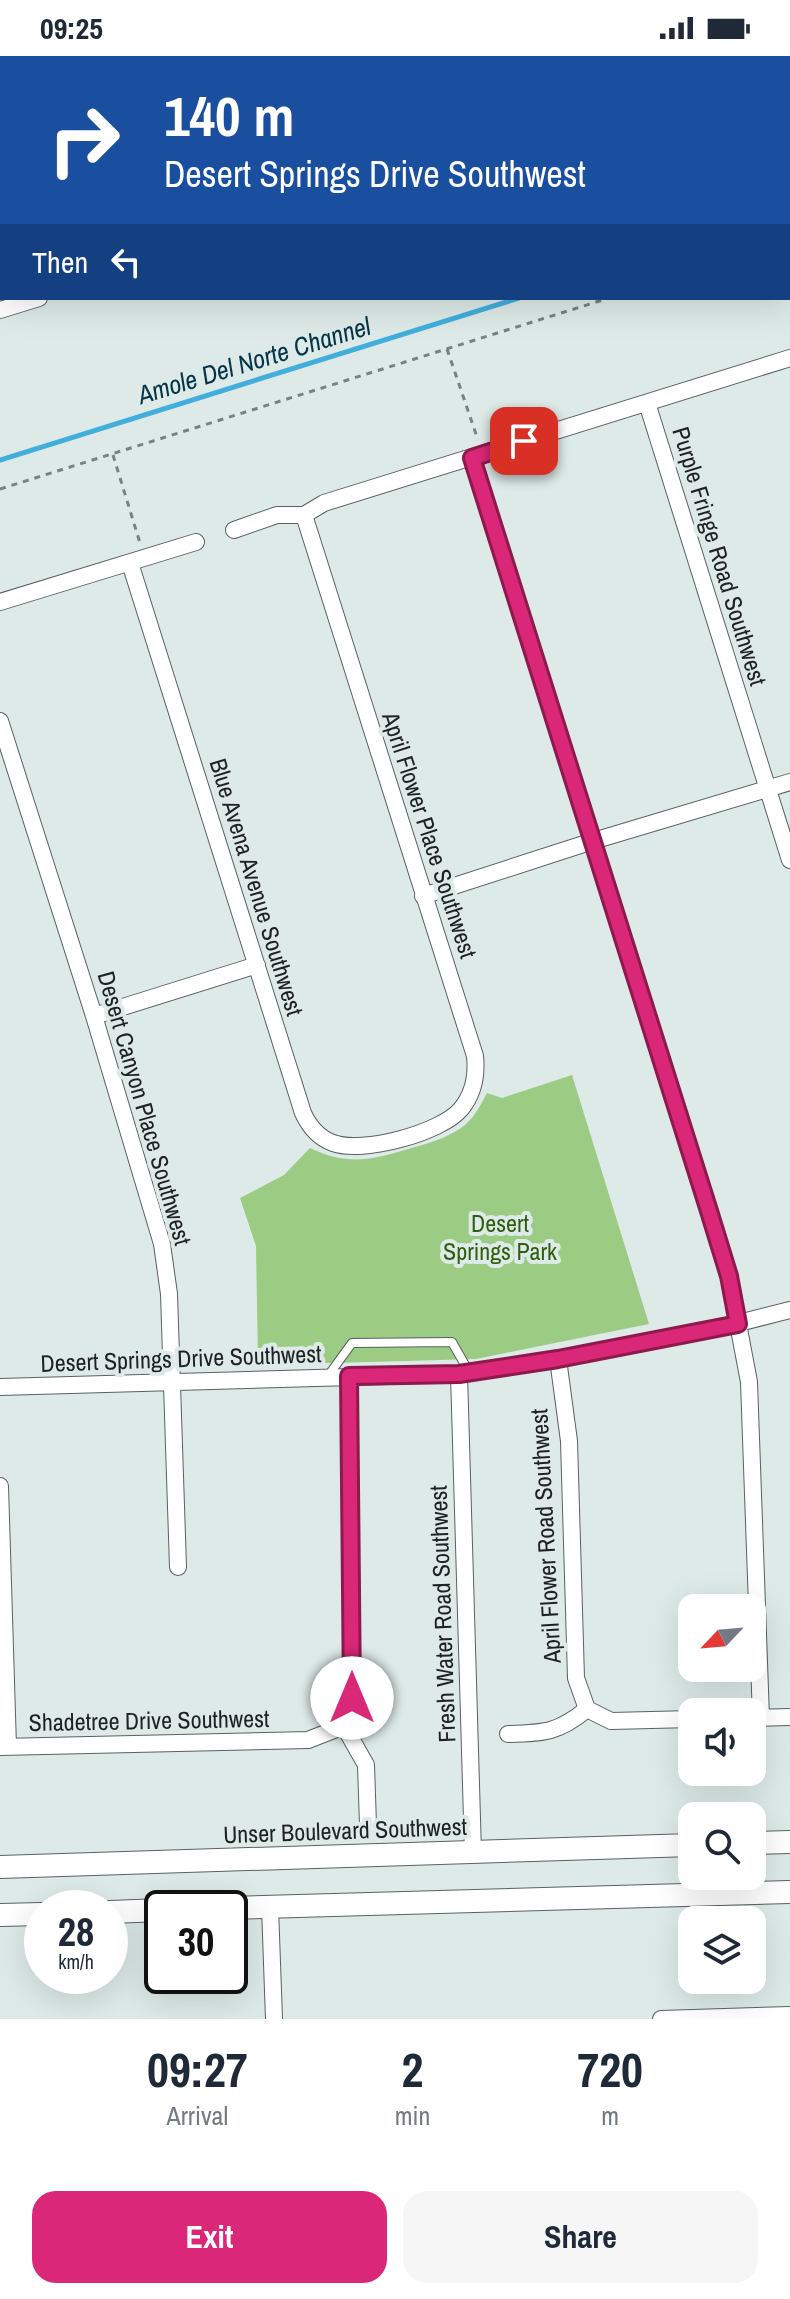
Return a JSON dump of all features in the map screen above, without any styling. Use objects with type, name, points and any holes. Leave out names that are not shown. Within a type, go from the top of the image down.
[{"type":"main road","points":[[766,1843],[790,1842]]},
{"type":"main road","name":"Unser Boulevard Southwest","points":[[0,1867],[678,1846]]},
{"type":"main road","points":[[248,1908],[790,1892]]},
{"type":"main road","points":[[0,1915],[24,1914]]},
{"type":"street","points":[[0,310],[32,300]]},
{"type":"street","points":[[234,530],[277,515],[304,515],[324,503],[790,358]]},
{"type":"street","name":"Purple Fringe Road Southwest","points":[[647,403],[790,860]]},
{"type":"street","points":[[477,456],[729,1276],[749,1382],[756,1698]]},
{"type":"street","name":"April Flower Place Southwest","points":[[304,515],[475,1056],[476,1073],[471,1095],[460,1111],[440,1125],[406,1137]]},
{"type":"street","points":[[0,602],[196,542]]},
{"type":"street","name":"Blue Avena Avenue Southwest","points":[[138,560],[257,965],[308,1124],[331,1143],[345,1146],[361,1147],[406,1137]]},
{"type":"street","name":"Desert Canyon Place Southwest","points":[[0,721],[94,1016],[162,1244],[169,1294],[178,1567]]},
{"type":"street","points":[[423,896],[790,782]]},
{"type":"street","points":[[94,1016],[257,965]]},
{"type":"street","name":"Desert Springs Drive Southwest","points":[[0,1387],[464,1373],[558,1359],[738,1324],[790,1310]]},
{"type":"street","name":"April Flower Road Southwest","points":[[558,1359],[569,1441],[576,1678],[587,1709]]},
{"type":"street","name":"Fresh Water Road Southwest","points":[[464,1373],[473,1853]]},
{"type":"street","points":[[349,1376],[352,1698],[344,1726],[366,1765],[368,1825]]},
{"type":"street","points":[[0,1486],[4,1747]]},
{"type":"street","points":[[508,1734],[556,1730],[587,1709],[611,1721],[678,1719]]},
{"type":"street","points":[[766,1718],[790,1717]]},
{"type":"street","name":"Shadetree Drive Southwest","points":[[4,1747],[308,1740],[344,1726]]},
{"type":"street","points":[[270,1907],[274,2019]]},
{"type":"street","points":[[661,2019],[790,2015]]},
{"type":"lane","points":[[327,1377],[352,1343],[452,1342],[464,1373]]},
{"type":"path","points":[[0,489],[603,300]]},
{"type":"path","points":[[447,349],[477,456]]},
{"type":"path","points":[[112,454],[138,560]]},
{"type":"green space","name":"Desert Springs Park","points":[[572,1075],[649,1324],[476,1359],[258,1362],[256,1246],[240,1198],[284,1175],[310,1148],[348,1159],[395,1153],[435,1141],[461,1128],[473,1116],[487,1093],[502,1098]]},
{"type":"waterway","name":"Amole Del Norte Channel","points":[[0,460],[513,300]]},
{"type":"route","points":[[352,1698],[349,1376],[459,1374],[558,1359],[738,1324],[729,1276],[472,458],[524,441]]}]
